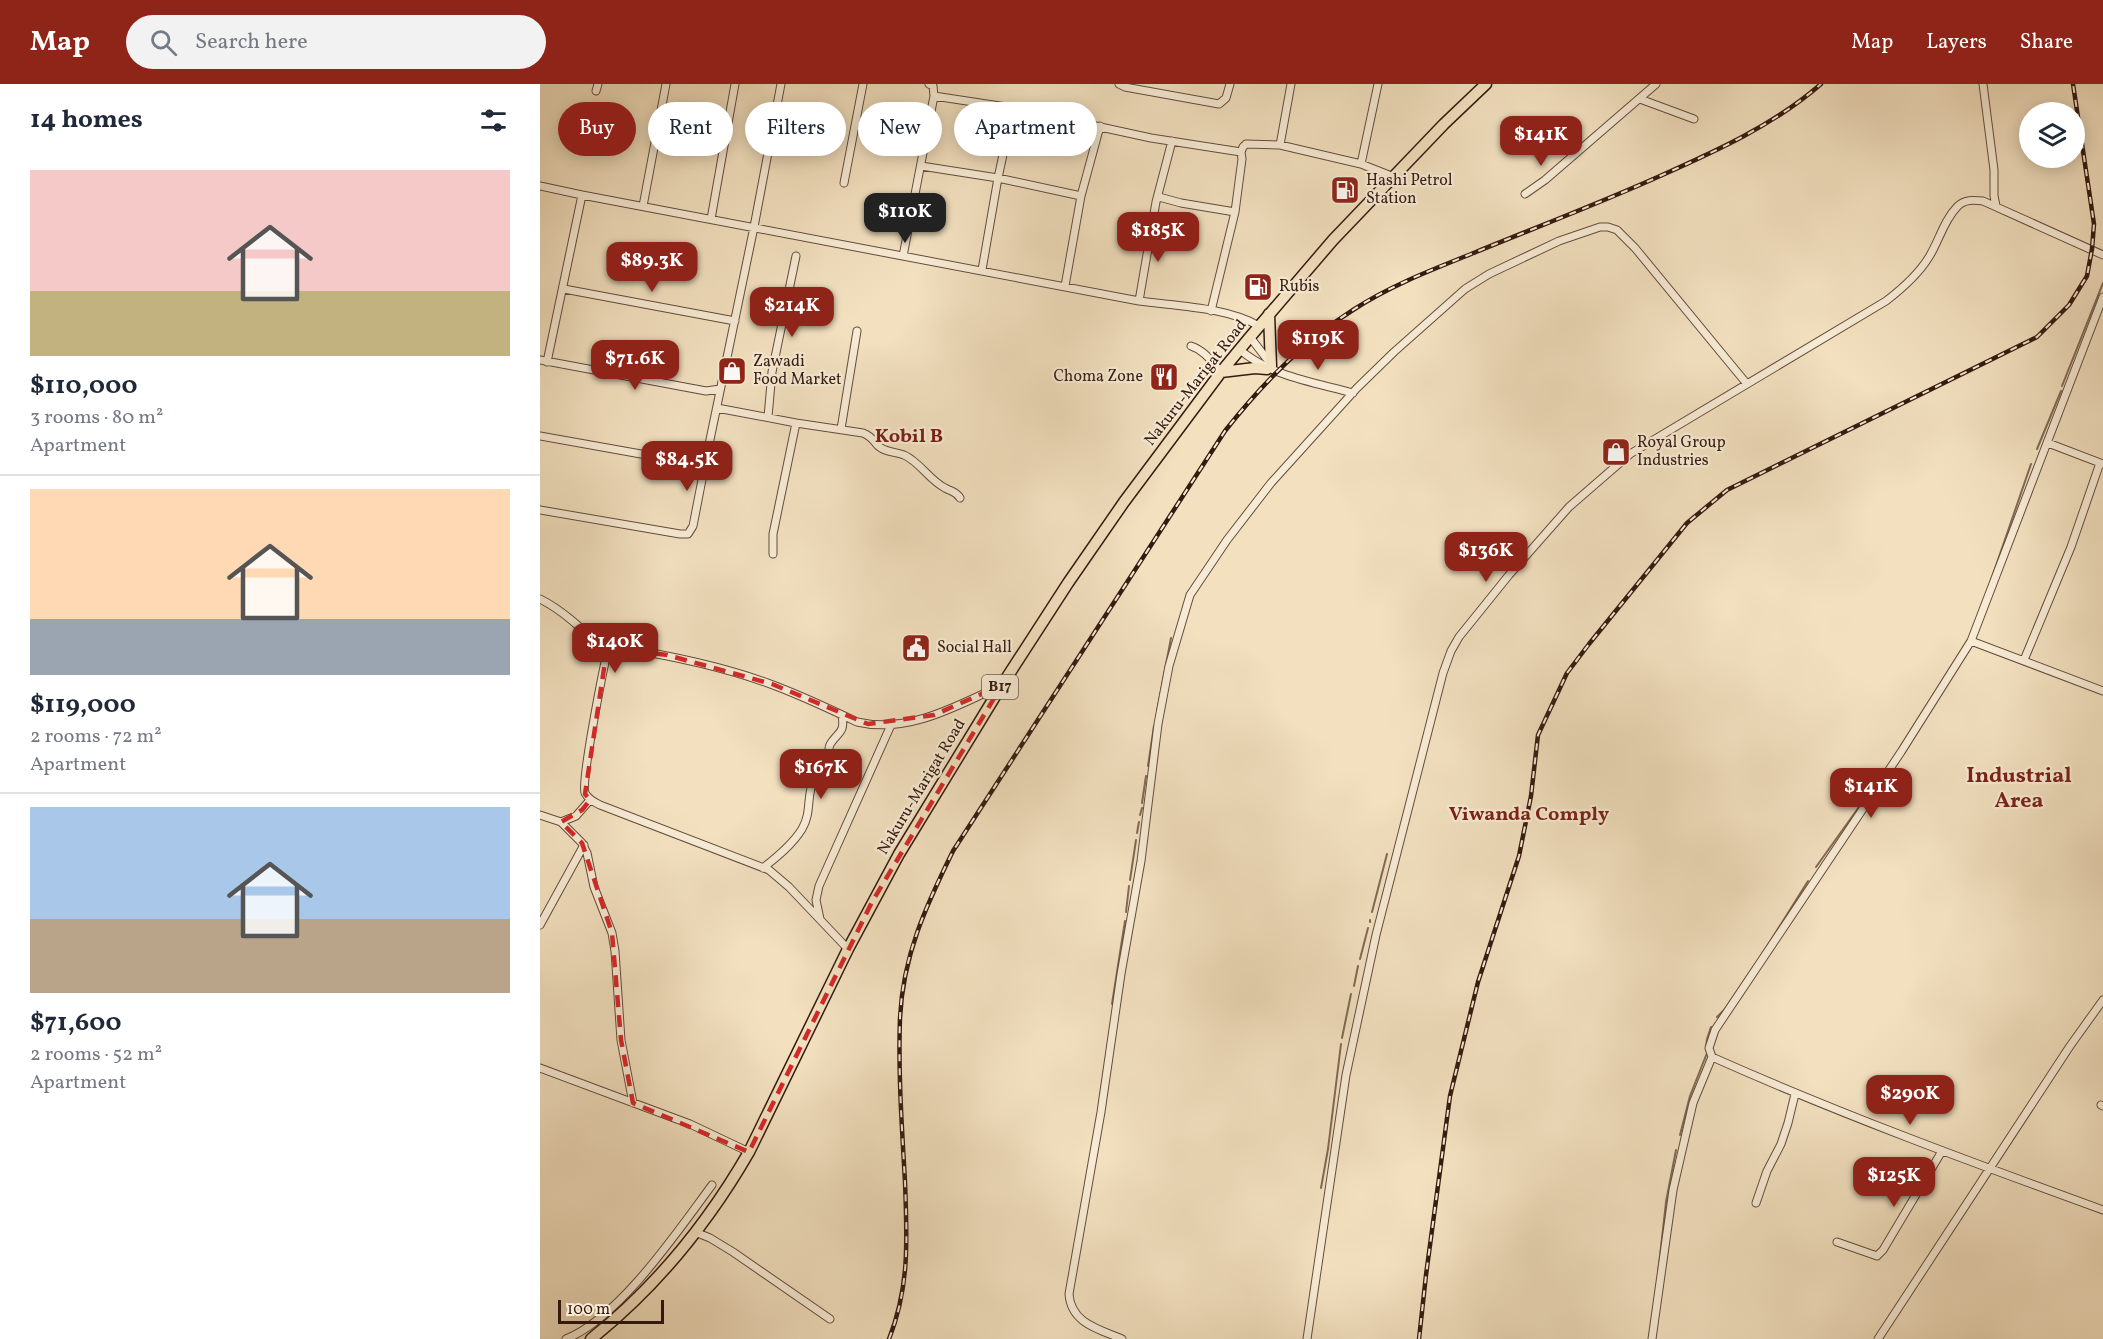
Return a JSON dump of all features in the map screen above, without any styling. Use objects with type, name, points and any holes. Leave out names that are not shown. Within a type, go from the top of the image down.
[{"type":"main road","name":"Nakuru-Marigat Road","points":[[591,1339],[645,1291],[695,1232],[733,1180],[749,1152],[848,949],[915,825],[1002,685],[1124,502],[1221,372],[1333,240],[1395,178],[1444,124],[1486,84]]},
{"type":"main road","points":[[1221,372],[1271,368],[1269,314]]},
{"type":"street","points":[[642,206],[666,84]]},
{"type":"street","points":[[711,219],[735,84]]},
{"type":"street","points":[[540,510],[680,534],[688,534],[693,526],[781,84]]},
{"type":"street","points":[[844,183],[863,84]]},
{"type":"street","points":[[903,256],[934,96],[933,86],[929,84]]},
{"type":"street","points":[[1119,84],[1219,104],[1226,98],[1230,84]]},
{"type":"street","points":[[1167,94],[1169,84]]},
{"type":"street","points":[[1280,145],[1291,84]]},
{"type":"street","points":[[1361,164],[1378,84]]},
{"type":"street","points":[[1525,194],[1545,180],[1656,84]]},
{"type":"street","points":[[1983,84],[1994,170],[1996,206]]},
{"type":"street","points":[[934,96],[974,102]]},
{"type":"street","points":[[1640,99],[1694,118]]},
{"type":"street","points":[[1097,125],[1241,152]]},
{"type":"street","points":[[1065,286],[1081,196],[1100,126]]},
{"type":"street","points":[[1138,301],[1172,141]]},
{"type":"street","points":[[1211,311],[1235,212],[1241,152],[1246,144],[1280,145],[1361,164],[1395,178]]},
{"type":"street","points":[[982,270],[1003,156]]},
{"type":"street","points":[[921,166],[998,178],[1081,196]]},
{"type":"street","points":[[540,186],[1138,301],[1211,311],[1250,321],[1259,327]]},
{"type":"street","points":[[582,195],[564,290],[544,361],[706,391],[720,389]]},
{"type":"street","points":[[1159,197],[1235,212]]},
{"type":"street","points":[[1307,1339],[1346,1075],[1376,935],[1437,695],[1451,651],[1469,623],[1569,507],[1630,454],[1886,301],[1902,289],[1929,256],[1958,205],[1974,200],[1983,201],[2103,255]]},
{"type":"street","points":[[1122,1339],[1085,1324],[1075,1316],[1070,1305],[1069,1294],[1101,1112],[1120,974],[1141,861],[1158,724],[1169,666],[1190,595],[1205,571],[1266,488],[1394,352],[1465,289],[1489,274],[1559,241],[1603,226],[1617,230],[1635,248],[1747,384]]},
{"type":"street","points":[[768,417],[772,372],[796,256]]},
{"type":"street","points":[[564,290],[735,321]]},
{"type":"street","points":[[2103,297],[1971,641],[1901,752],[1715,1030],[1708,1048],[1712,1057],[1795,1094],[1942,1152],[2103,1210]]},
{"type":"street","points":[[841,429],[857,331]]},
{"type":"street","points":[[1250,337],[1271,368]]},
{"type":"street","points":[[1191,346],[1198,348],[1221,372]]},
{"type":"street","points":[[1240,350],[1254,361],[1271,368],[1353,393]]},
{"type":"street","points":[[717,408],[863,433],[872,437],[882,449],[905,456],[936,482],[958,494],[960,498]]},
{"type":"street","points":[[773,554],[773,534],[796,423]]},
{"type":"street","points":[[540,436],[680,461],[696,463],[706,459]]},
{"type":"street","points":[[2024,660],[2071,548],[2101,464],[2048,443]]},
{"type":"street","points":[[540,599],[575,623],[608,653]]},
{"type":"street","points":[[1971,641],[2103,691]]},
{"type":"street","points":[[848,949],[789,887],[769,870],[600,805],[590,800],[585,794],[604,662],[608,653],[616,648],[622,648],[667,655],[716,668],[772,684],[868,724],[891,724],[934,715],[1002,685]]},
{"type":"street","points":[[763,868],[797,837],[804,826],[809,814],[809,798],[813,781],[827,763],[831,742],[840,734],[842,715]]},
{"type":"street","points":[[821,920],[816,900],[819,886],[891,724]]},
{"type":"street","points":[[561,822],[576,816],[590,800]]},
{"type":"street","points":[[540,815],[561,822],[584,845],[594,886],[612,933],[621,1040],[633,1103]]},
{"type":"street","points":[[540,925],[584,845]]},
{"type":"street","points":[[1878,1339],[2070,1046],[2103,1000]]},
{"type":"street","points":[[1652,1339],[1673,1190],[1693,1103],[1712,1057]]},
{"type":"street","points":[[540,1068],[690,1124],[749,1152]]},
{"type":"street","points":[[1756,1203],[1767,1171],[1781,1144],[1795,1094]]},
{"type":"street","points":[[1837,1242],[1877,1256],[1883,1250],[1942,1152]]},
{"type":"street","points":[[566,1339],[582,1333],[637,1282],[712,1185]]},
{"type":"street","points":[[695,1232],[733,1252],[830,1319]]},
{"type":"highlighted area","points":[[616,648],[667,655],[772,684],[868,724],[934,715],[1002,685],[872,902],[749,1152],[633,1103],[621,1040],[612,933],[582,843],[561,822],[582,810],[590,800],[585,794],[605,662]]},
{"type":"waterway","points":[[2062,386],[2103,283]]},
{"type":"waterway","points":[[2037,449],[2061,391]]},
{"type":"waterway","points":[[1989,586],[2031,464]]},
{"type":"waterway","points":[[1157,712],[1171,638]]},
{"type":"waterway","points":[[1148,766],[1154,726]]},
{"type":"waterway","points":[[1142,803],[1146,776]]},
{"type":"waterway","points":[[1816,867],[1879,779]]},
{"type":"waterway","points":[[1140,815],[1142,808]]},
{"type":"waterway","points":[[1137,833],[1139,822]]},
{"type":"waterway","points":[[1130,880],[1136,840]]},
{"type":"waterway","points":[[1372,912],[1387,854]]},
{"type":"waterway","points":[[1759,959],[1808,881]]},
{"type":"waterway","points":[[1126,912],[1129,886]]},
{"type":"waterway","points":[[1112,1004],[1125,921]]},
{"type":"waterway","points":[[1360,959],[1368,928]]},
{"type":"waterway","points":[[1354,986],[1358,966]]},
{"type":"waterway","points":[[1717,1017],[1754,966]]},
{"type":"waterway","points":[[1342,1038],[1351,994]]},
{"type":"waterway","points":[[1706,1047],[1711,1027]]},
{"type":"waterway","points":[[1321,1188],[1341,1044]]},
{"type":"waterway","points":[[1680,1135],[1690,1096],[1707,1053]]},
{"type":"waterway","points":[[1658,1274],[1666,1202],[1676,1150]]},
{"type":"railway","points":[[889,1339],[901,1300],[906,1262],[900,1018],[906,973],[925,911],[953,851],[1225,431],[1253,397],[1300,350],[1335,322],[1367,301],[1429,271],[1615,196],[1702,157],[1764,125],[1821,84]]},
{"type":"railway","points":[[1419,1339],[1450,1096],[1478,982],[1519,856],[1531,796],[1538,735],[1567,673],[1687,523],[1727,490],[2037,337],[2069,305],[2087,276],[2094,224],[2073,84]]},
{"type":"place","name":"Hashi Petrol Station","points":[[1345,190]]},
{"type":"place","name":"Rubis","points":[[1258,287]]},
{"type":"place","name":"Zawadi Food Market","points":[[732,371]]},
{"type":"place","name":"Choma Zone","points":[[1164,377]]},
{"type":"place","name":"Royal Group Industries","points":[[1616,452]]},
{"type":"place","name":"Social Hall","points":[[916,648]]},
{"type":"district","name":"Kobil B","points":[[909,437]]},
{"type":"district","name":"Industrial Area","points":[[2019,788]]},
{"type":"district","name":"Viwanda Comply","points":[[1529,815]]}]
